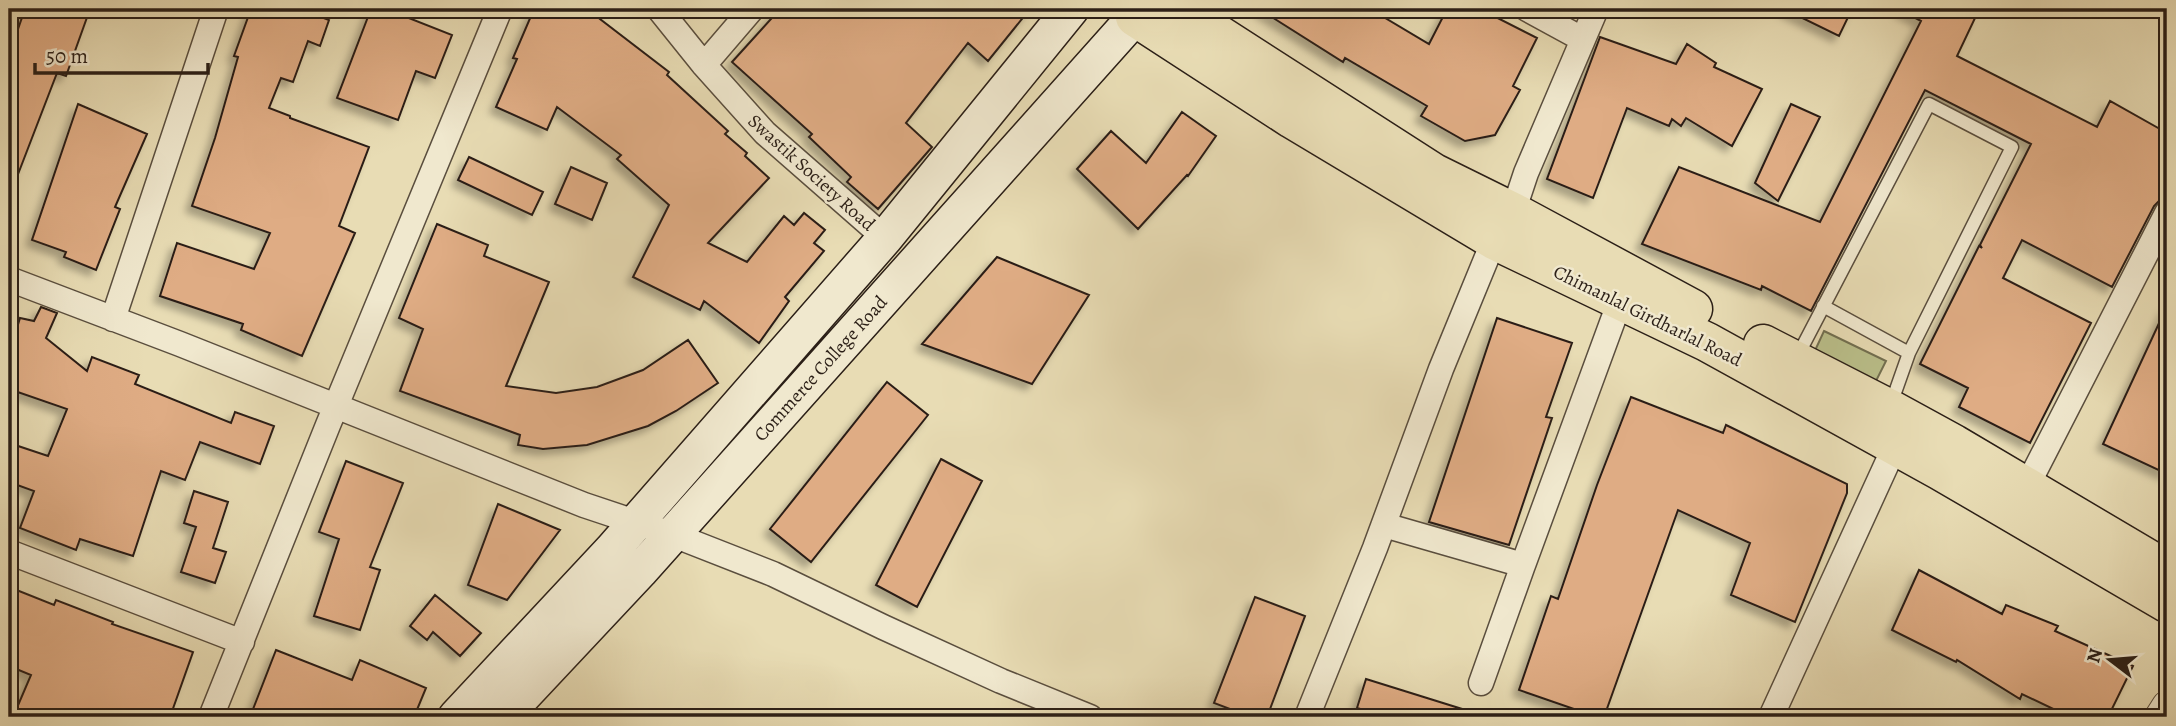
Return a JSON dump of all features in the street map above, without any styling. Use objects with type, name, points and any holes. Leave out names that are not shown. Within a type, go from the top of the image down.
[{"type":"main road","name":"Commerce College Road","points":[[456,717],[612,550],[885,238],[1072,9]]},
{"type":"main road","name":"Chimanlal Girdharlal Road","points":[[1179,9],[1434,173],[1503,226],[1620,301],[1707,342],[1895,446],[2167,603]]},
{"type":"main road","name":"Commerce College Road","points":[[503,717],[640,571],[1096,63],[1133,11]]},
{"type":"main road","name":"Chimanlal Girdharlal Road","points":[[1133,11],[1292,118],[1503,226],[1723,324],[1889,408],[2167,570]]},
{"type":"street","points":[[113,319],[216,9]]},
{"type":"street","points":[[211,717],[500,9]]},
{"type":"street","name":"Swastik Society Road","points":[[659,9],[704,65],[765,133],[885,238]]},
{"type":"street","points":[[704,65],[752,9]]},
{"type":"street","points":[[1527,9],[1582,39]]},
{"type":"street","points":[[1307,717],[1384,525],[1441,369],[1596,9]]},
{"type":"street","points":[[2027,486],[2167,213]]},
{"type":"street","points":[[9,279],[584,505],[671,534],[773,574],[1001,681],[1090,717]]},
{"type":"street","points":[[1481,682],[1620,301]]},
{"type":"street","points":[[1778,715],[1895,446]]},
{"type":"street","points":[[1384,525],[1523,565]]},
{"type":"street","points":[[9,552],[242,642]]},
{"type":"street","points":[[2160,717],[2167,706]]},
{"type":"lane","points":[[1796,361],[1928,104],[2012,146],[1909,352],[1889,408]]},
{"type":"lane","points":[[1823,306],[1909,352]]},
{"type":"green space","points":[[1824,331],[1886,361],[1873,387],[1812,357]]},
{"type":"building","points":[[25,9],[90,9],[66,76],[57,73],[10,195],[9,55]]},
{"type":"building","points":[[251,9],[300,9],[329,20],[320,46],[308,41],[293,82],[281,78],[269,108],[369,147],[339,226],[355,233],[302,356],[241,330],[243,324],[160,296],[177,243],[254,269],[270,233],[192,206],[238,57],[234,56]]},
{"type":"building","points":[[371,9],[386,9],[452,35],[435,78],[416,71],[398,120],[337,98]]},
{"type":"building","points":[[534,9],[607,9],[600,19],[669,72],[667,75],[728,131],[725,134],[747,153],[745,156],[769,178],[708,243],[747,262],[784,216],[794,225],[804,213],[825,230],[814,243],[824,251],[785,297],[789,301],[759,343],[704,301],[700,310],[633,277],[669,205],[617,159],[621,155],[557,107],[547,130],[496,107],[517,59],[513,58]]},
{"type":"building","points":[[780,9],[1030,9],[988,61],[968,43],[906,123],[932,147],[878,209],[847,182],[851,177],[809,137],[812,134],[732,62]]},
{"type":"building","points":[[1259,9],[1370,9],[1429,44],[1447,9],[1480,9],[1537,38],[1513,86],[1520,90],[1495,135],[1465,141],[1421,116],[1427,106],[1345,58],[1343,62]]},
{"type":"building","points":[[1784,9],[1852,9],[1839,36]]},
{"type":"building","points":[[1899,9],[1962,9],[1976,16],[1957,56],[2097,127],[2110,101],[2167,133],[2167,198],[2154,206],[2112,287],[2022,240],[2003,278],[2091,323],[2030,443],[1959,407],[1968,388],[1920,364],[1979,246],[1982,248],[1980,245],[2031,144],[1925,90],[1811,311],[1762,286],[1761,290],[1642,244],[1679,167],[1820,222],[1921,21]]},
{"type":"building","points":[[1600,37],[1676,64],[1687,44],[1716,63],[1714,67],[1762,89],[1732,146],[1686,118],[1681,126],[1672,119],[1669,126],[1627,108],[1593,198],[1547,179]]},
{"type":"building","points":[[78,104],[147,134],[115,207],[120,209],[96,270],[64,257],[66,252],[32,240]]},
{"type":"building","points":[[1791,104],[1820,117],[1778,201],[1755,183]]},
{"type":"building","points":[[1182,112],[1216,136],[1188,176],[1138,229],[1077,169],[1111,131],[1146,163]]},
{"type":"building","points":[[469,157],[543,192],[532,215],[458,180]]},
{"type":"building","points":[[571,167],[607,183],[592,220],[555,204]]},
{"type":"building","points":[[437,224],[488,245],[484,256],[549,282],[506,386],[556,393],[597,387],[643,370],[688,340],[718,383],[648,426],[587,445],[543,449],[518,445],[520,435],[400,391],[423,329],[399,318]]},
{"type":"building","points":[[997,257],[1089,295],[1032,384],[922,344]]},
{"type":"building","points":[[2167,306],[2167,474],[2103,444]]},
{"type":"building","points":[[41,307],[57,313],[46,338],[87,371],[92,357],[139,375],[135,384],[231,423],[235,412],[274,426],[260,464],[200,442],[185,480],[161,471],[133,556],[80,539],[76,550],[20,528],[34,491],[9,482],[9,443],[48,456],[67,409],[9,389],[9,354],[20,318],[34,321]]},
{"type":"building","points":[[1497,318],[1572,343],[1546,417],[1552,418],[1509,545],[1429,522]]},
{"type":"building","points":[[887,382],[928,415],[811,562],[770,529]]},
{"type":"building","points":[[1631,397],[1723,433],[1726,425],[1847,484],[1847,493],[1795,622],[1731,595],[1750,543],[1678,510],[1604,717],[1597,717],[1519,690],[1551,596],[1558,599]]},
{"type":"building","points":[[941,459],[982,481],[917,607],[876,585]]},
{"type":"building","points":[[346,461],[403,483],[370,567],[380,570],[360,630],[314,616],[339,539],[319,532]]},
{"type":"building","points":[[194,491],[228,502],[213,548],[226,552],[215,583],[181,572],[196,527],[184,523]]},
{"type":"building","points":[[498,504],[560,530],[507,600],[468,585]]},
{"type":"building","points":[[1919,570],[2002,614],[2006,605],[2058,626],[2055,631],[2133,666],[2108,717],[2070,717],[2022,694],[2020,699],[1957,660],[1956,662],[1892,630]]},
{"type":"building","points":[[9,587],[54,605],[56,600],[113,622],[112,624],[193,652],[170,717],[13,717],[31,675],[9,666]]},
{"type":"building","points":[[435,595],[481,633],[460,656],[433,632],[427,640],[410,626]]},
{"type":"building","points":[[1255,597],[1305,616],[1267,717],[1251,717],[1214,703]]},
{"type":"building","points":[[276,650],[352,680],[360,660],[426,688],[414,717],[250,717]]},
{"type":"building","points":[[1366,679],[1475,713],[1474,717],[1387,717],[1357,708]]}]
